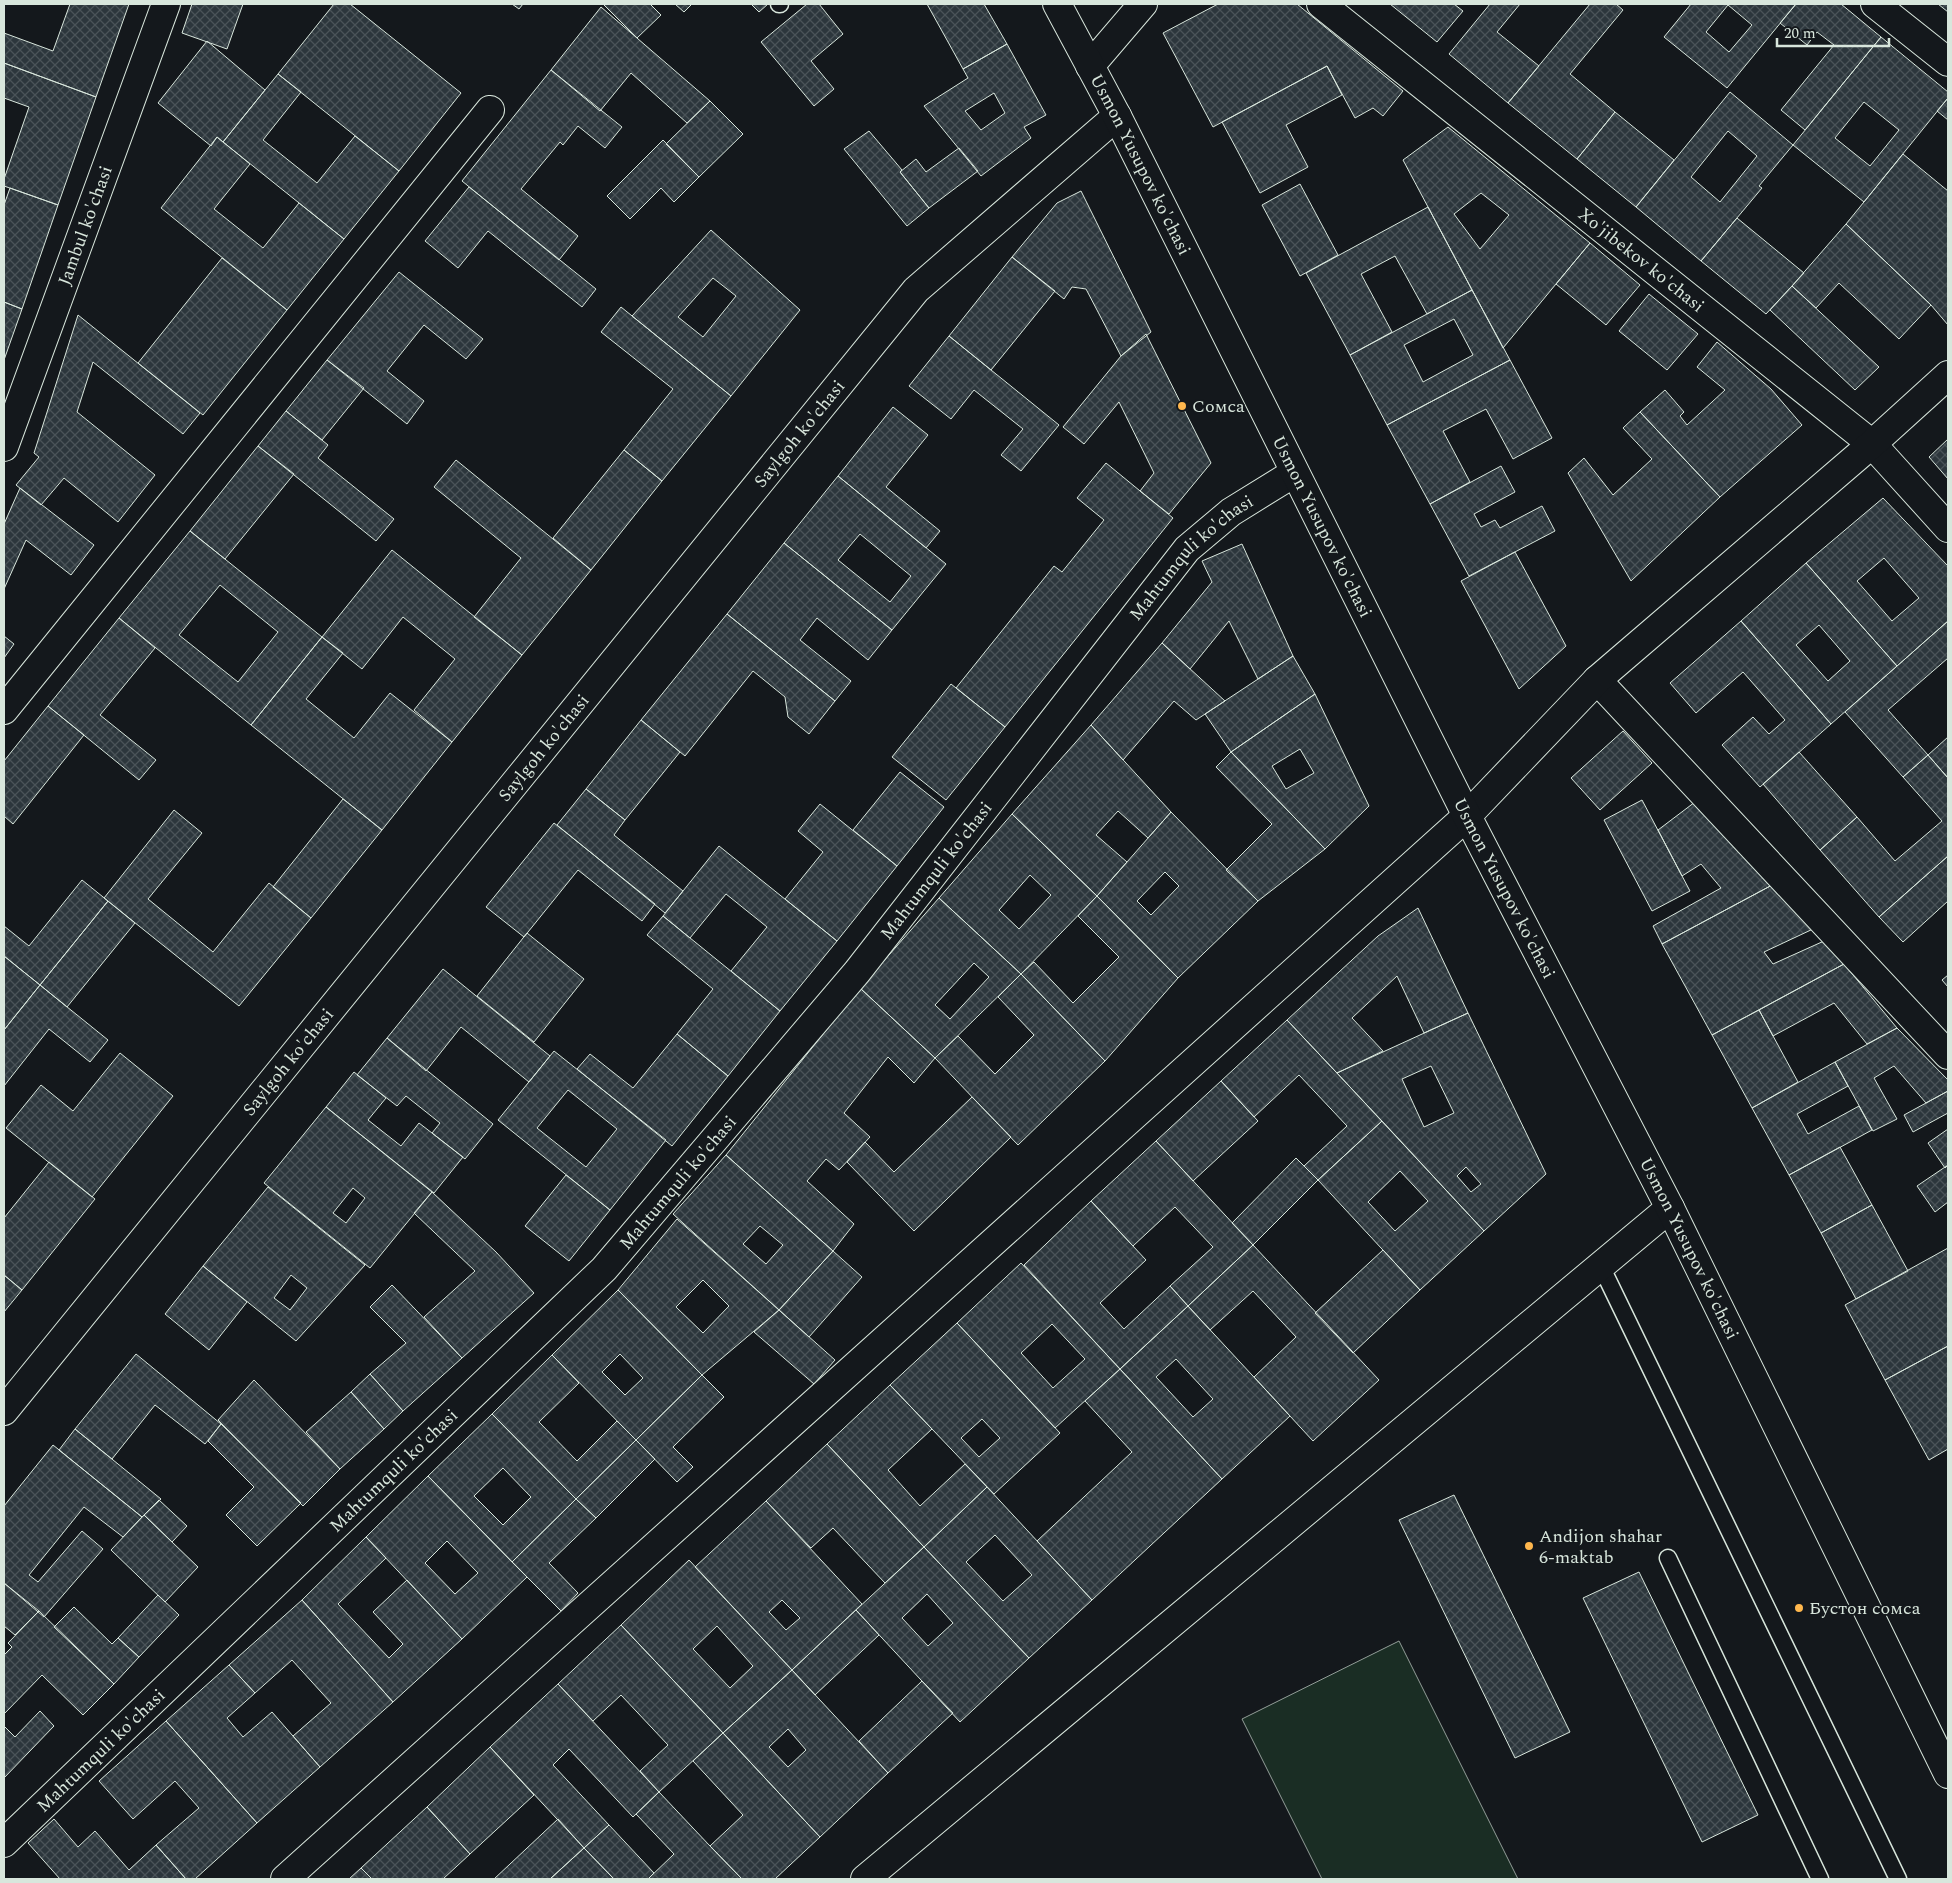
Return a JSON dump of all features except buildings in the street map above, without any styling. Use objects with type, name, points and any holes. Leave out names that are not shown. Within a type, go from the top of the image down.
[{"type":"street","name":"Jambul ko'chasi","points":[[4,447],[166,4]]},
{"type":"street","name":"Usmon Yusupov ko'chasi","points":[[1057,4],[1116,116],[1467,816],[1670,1208],[1942,1742],[1948,1774]]},
{"type":"street","points":[[1090,66],[1142,4]]},
{"type":"street","name":"Xo'jibekov ko'chasi","points":[[1321,4],[1872,444],[1948,528]]},
{"type":"street","points":[[1875,4],[1948,62]]},
{"type":"street","points":[[4,710],[490,110]]},
{"type":"street","name":"Saylgoh ko'chasi","points":[[4,1411],[916,290],[1116,116]]},
{"type":"street","points":[[285,1879],[1467,816],[1596,680],[1872,444],[1948,375]]},
{"type":"street","name":"Mahtumquli ko'chasi","points":[[4,1842],[604,1269],[857,972],[1187,549],[1231,512],[1294,473]]},
{"type":"street","points":[[1596,680],[1948,1055]]},
{"type":"street","points":[[865,1879],[1670,1208]]},
{"type":"lane","points":[[1602,1266],[1898,1879]]},
{"type":"lane","points":[[1668,1558],[1820,1879]]},
{"type":"green space","points":[[1399,1641],[1518,1879],[1322,1879],[1242,1719]]},
{"type":"place","name":"Сомса","points":[[1182,406]]},
{"type":"place","name":"Andijon shahar 6-maktab","points":[[1529,1546]]},
{"type":"place","name":"Бустон сомса","points":[[1799,1608]]}]
